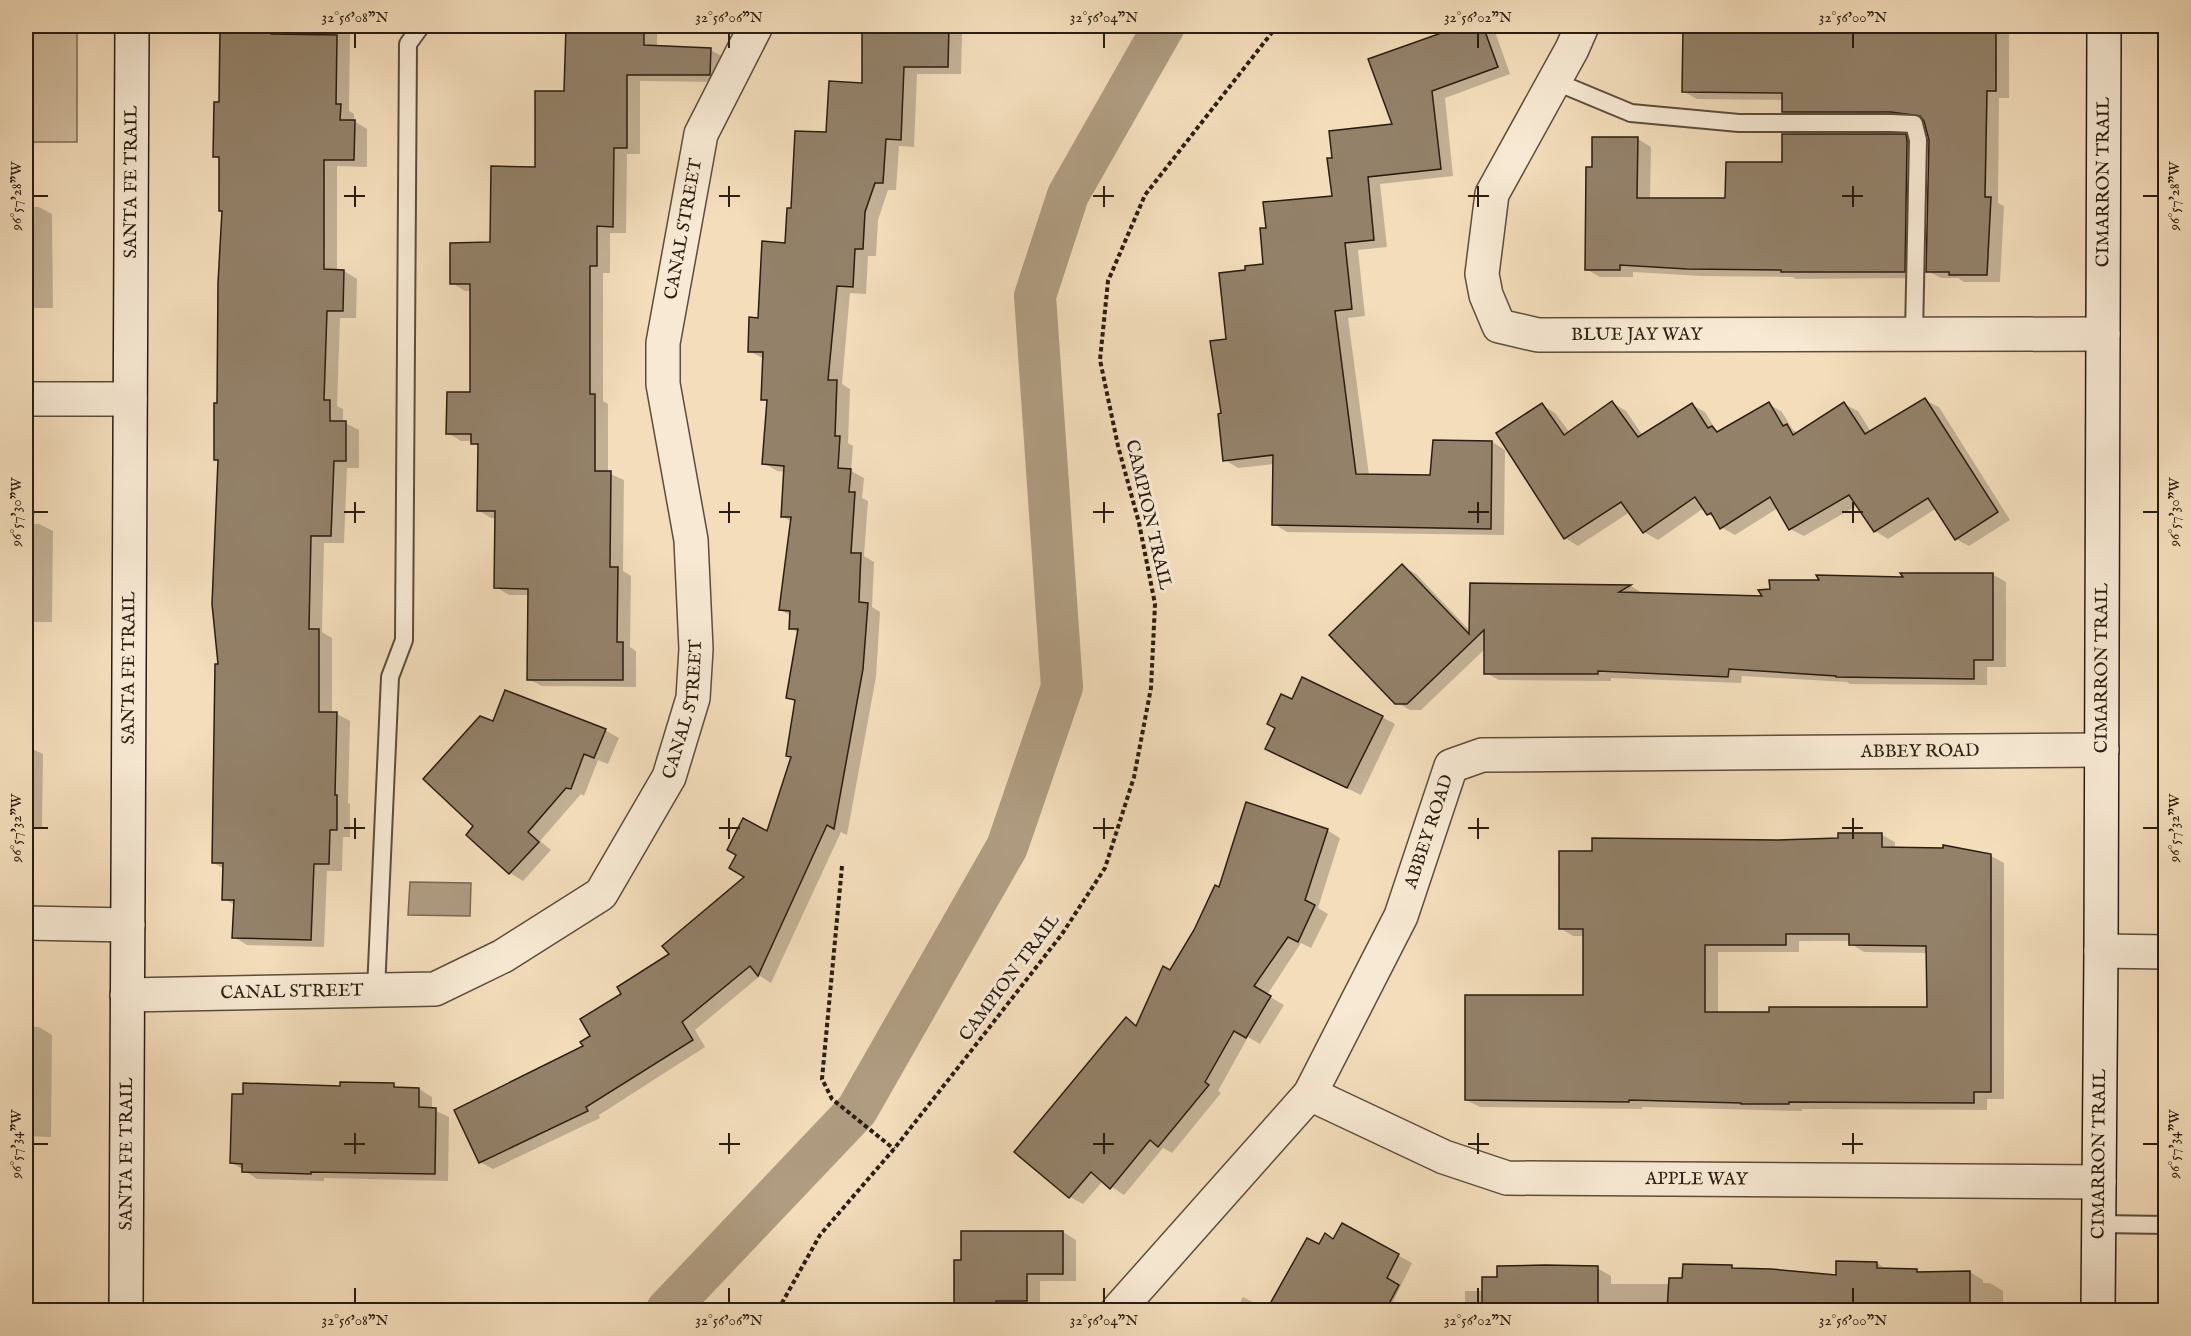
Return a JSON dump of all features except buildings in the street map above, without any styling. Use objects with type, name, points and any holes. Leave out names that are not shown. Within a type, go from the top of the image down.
[{"type":"street","name":"SANTA FE TRAIL","points":[[126,1311],[132,26]]},
{"type":"street","name":"CANAL STREET","points":[[127,995],[435,989],[504,956],[601,894],[669,777],[693,698],[696,649],[691,540],[663,384],[663,343],[701,134],[756,26]]},
{"type":"street","name":"BLUE JAY WAY","points":[[1582,26],[1492,194],[1482,274],[1486,296],[1498,326],[1538,335],[2103,334]]},
{"type":"street","name":"CIMARRON TRAIL","points":[[2098,1311],[2104,26]]},
{"type":"street","points":[[26,399],[130,399]]},
{"type":"street","name":"ABBEY ROAD","points":[[1119,1311],[1310,1094],[1401,916],[1451,766],[1482,755],[2102,750]]},
{"type":"street","points":[[26,923],[128,925]]},
{"type":"street","points":[[2101,951],[2166,952]]},
{"type":"street","name":"APPLE WAY","points":[[1310,1094],[1444,1157],[1507,1178],[2099,1182]]},
{"type":"lane","points":[[376,990],[390,678],[404,640],[408,44],[422,26]]},
{"type":"lane","points":[[1554,81],[1631,113],[1739,123],[1914,124],[1918,140],[1914,334]]},
{"type":"lane","points":[[2098,1224],[2166,1225]]},
{"type":"path","name":"CAMPION TRAIL","points":[[778,1311],[820,1235],[894,1149],[1062,934],[1105,868],[1134,777],[1151,688],[1155,604],[1139,523],[1118,446],[1100,360],[1107,281],[1145,195],[1277,26]]},
{"type":"path","points":[[842,866],[822,1079],[832,1099],[876,1132],[894,1149]]},
{"type":"shaded area","points":[[26,26],[77,26],[77,142],[26,142]]},
{"type":"shaded area","points":[[410,882],[471,883],[470,916],[408,915]]},
{"type":"waterway","points":[[667,1310],[857,1110],[1007,847],[1062,687],[1035,296],[1068,195],[1164,26]]}]
